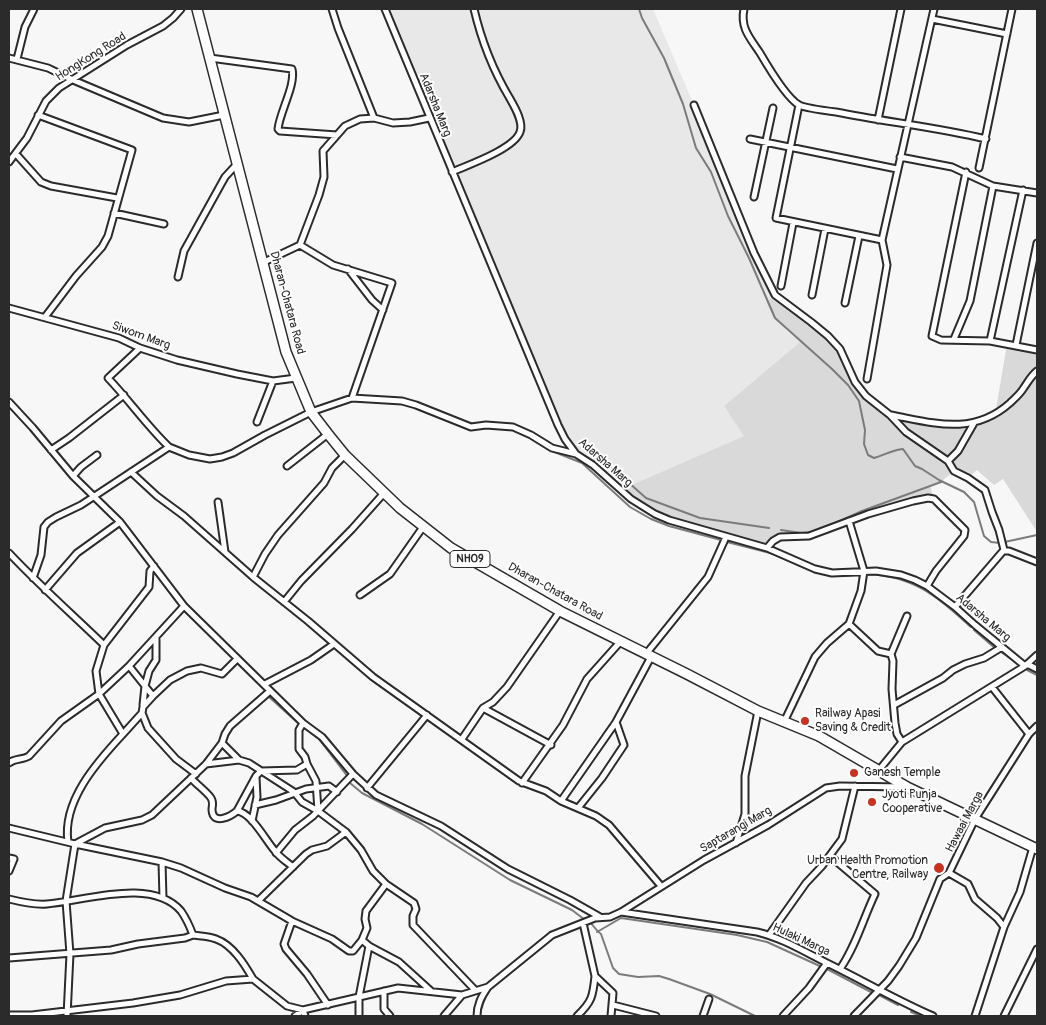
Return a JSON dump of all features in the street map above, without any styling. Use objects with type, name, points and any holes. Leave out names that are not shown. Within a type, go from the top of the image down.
[{"type":"main road","name":"Dharan-Chatara Road","points":[[197,9],[286,352],[311,412],[345,455],[400,508],[423,527],[479,565],[560,612],[758,711],[820,736],[907,787],[1036,848]]},
{"type":"street","points":[[17,59],[25,27],[34,9]]},
{"type":"street","name":"HongKong Road","points":[[9,162],[27,138],[46,102],[59,88],[127,45],[163,26],[181,9]]},
{"type":"street","points":[[332,9],[374,118]]},
{"type":"street","name":"Adarsha Marg","points":[[385,9],[558,425],[576,454],[593,465],[642,507],[669,520],[767,548],[814,569],[832,573],[876,570],[901,575],[928,586],[1002,647],[1026,665],[1037,670]]},
{"type":"street","points":[[452,172],[468,166],[513,142],[521,132],[520,121],[515,107],[498,78],[482,38],[474,9]]},
{"type":"street","points":[[744,9],[743,24],[745,31],[766,64],[788,94],[799,105],[986,139]]},
{"type":"street","points":[[878,120],[901,9]]},
{"type":"street","points":[[867,379],[887,265],[882,240],[934,9]]},
{"type":"street","points":[[979,168],[1012,9]]},
{"type":"street","points":[[932,19],[1007,34]]},
{"type":"street","points":[[9,58],[48,68],[174,121],[189,122],[224,115]]},
{"type":"street","points":[[210,58],[292,69],[292,80],[279,119],[278,129],[280,132],[337,135]]},
{"type":"street","points":[[694,105],[754,253],[775,295],[828,336],[840,349],[855,382],[866,396],[890,415],[906,432],[948,461],[954,471],[985,490],[1002,538],[1003,548],[955,607]]},
{"type":"street","points":[[799,105],[776,218],[882,240]]},
{"type":"street","points":[[754,197],[773,108]]},
{"type":"street","points":[[38,115],[132,150],[117,198],[108,236],[102,247],[76,276],[46,317]]},
{"type":"street","points":[[262,263],[300,245],[319,196],[324,177],[323,151],[345,126],[360,119],[374,118],[393,123],[429,118]]},
{"type":"street","points":[[750,139],[897,169]]},
{"type":"street","points":[[16,154],[41,182],[51,186],[117,198]]},
{"type":"street","points":[[900,157],[952,167],[992,186],[1037,193]]},
{"type":"street","points":[[178,277],[184,251],[225,177],[237,164]]},
{"type":"street","points":[[966,172],[932,336],[941,340],[990,341],[1037,350]]},
{"type":"street","points":[[954,340],[970,301],[992,186]]},
{"type":"street","points":[[990,341],[1023,190]]},
{"type":"street","points":[[114,213],[164,224]]},
{"type":"street","points":[[781,286],[794,222]]},
{"type":"street","points":[[812,296],[824,229]]},
{"type":"street","points":[[845,303],[859,236]]},
{"type":"street","points":[[1016,345],[1037,243]]},
{"type":"street","points":[[300,245],[333,265],[392,283],[352,398]]},
{"type":"street","points":[[348,270],[372,300],[383,310]]},
{"type":"street","name":"Siwom Marg","points":[[9,308],[119,338],[140,348],[185,362],[273,381],[296,378]]},
{"type":"street","points":[[140,348],[108,378],[124,395],[149,428],[169,447],[189,455],[210,460],[234,454],[265,435],[311,412],[352,398],[402,401],[471,427],[486,425],[513,427],[532,435],[552,448],[576,454]]},
{"type":"street","points":[[890,415],[957,426],[974,423],[995,415],[1010,403],[1023,390],[1030,377],[1037,371]]},
{"type":"street","points":[[257,422],[273,381]]},
{"type":"street","points":[[51,450],[70,438],[124,395]]},
{"type":"street","points":[[9,402],[73,476],[120,522],[184,606],[303,723],[322,737],[367,788],[376,795],[442,826],[508,870],[570,900],[597,918]]},
{"type":"street","points":[[948,461],[958,451],[974,423]]},
{"type":"street","points":[[287,466],[328,434]]},
{"type":"street","points":[[33,578],[41,556],[44,527],[56,517],[94,497],[169,447]]},
{"type":"street","points":[[73,476],[81,467],[97,455]]},
{"type":"street","points":[[253,577],[265,554],[278,536],[324,483],[332,468],[345,455]]},
{"type":"street","points":[[131,472],[157,496],[184,516],[253,577],[373,677],[522,783],[546,791],[562,801],[596,816],[609,825],[661,886]]},
{"type":"street","points":[[284,602],[301,581],[385,492]]},
{"type":"street","points":[[767,548],[780,537],[809,536],[913,501],[928,498],[934,499],[965,530],[964,536],[936,571],[928,586]]},
{"type":"street","points":[[218,502],[224,552]]},
{"type":"street","points":[[784,722],[815,657],[827,643],[849,624],[861,591],[864,571],[849,521]]},
{"type":"street","points":[[45,590],[77,553],[120,522]]},
{"type":"street","points":[[360,595],[390,574],[423,527]]},
{"type":"street","points":[[562,801],[616,722],[649,655],[708,577],[726,537]]},
{"type":"street","points":[[1003,548],[1037,562]]},
{"type":"street","points":[[9,553],[45,590],[104,645]]},
{"type":"street","points":[[123,734],[99,694],[96,671],[104,645],[149,587],[150,571],[154,566]]},
{"type":"street","points":[[9,763],[14,758],[26,758],[29,756],[61,721],[99,694],[129,666],[184,606]]},
{"type":"street","points":[[462,739],[484,708],[493,702],[507,687],[560,612]]},
{"type":"street","points":[[902,742],[897,734],[895,723],[892,690],[893,662],[891,654],[908,616]]},
{"type":"street","points":[[849,624],[878,651],[891,654]]},
{"type":"street","points":[[156,636],[156,660],[149,671],[145,686],[142,713],[148,728],[176,759],[196,774]]},
{"type":"street","points":[[522,783],[563,725],[587,679],[620,641]]},
{"type":"street","points":[[265,684],[311,660],[334,644]]},
{"type":"street","points":[[894,705],[965,664],[984,658],[1002,647]]},
{"type":"street","points":[[879,770],[902,742],[992,687],[1026,665],[1037,655]]},
{"type":"street","points":[[143,706],[170,680],[187,671],[201,668],[222,674],[237,659]]},
{"type":"street","points":[[129,666],[153,696]]},
{"type":"street","points":[[992,687],[1029,734]]},
{"type":"street","points":[[75,844],[105,828],[142,820],[152,815],[206,764],[222,743],[224,734],[230,726],[270,691]]},
{"type":"street","points":[[484,708],[550,745]]},
{"type":"street","points":[[735,843],[745,814],[745,776],[758,711]]},
{"type":"street","points":[[68,842],[66,830],[77,793],[97,763],[142,713]]},
{"type":"street","points":[[367,788],[427,715]]},
{"type":"street","points":[[578,808],[602,778],[624,745],[616,722]]},
{"type":"street","points":[[303,723],[300,730],[298,749],[305,757],[317,786],[318,811]]},
{"type":"street","name":"Hawaai Marga","points":[[854,1016],[877,990],[888,981],[903,959],[916,938],[940,879],[949,873],[975,819],[1029,734],[1037,726]]},
{"type":"street","points":[[222,743],[239,760]]},
{"type":"street","points":[[206,764],[239,760],[249,762],[294,792],[302,802],[318,811],[346,832],[361,850],[373,871],[386,884],[414,904],[416,909],[413,916],[413,925],[474,990]]},
{"type":"street","points":[[191,778],[212,799],[215,816],[219,819],[224,819],[238,811],[256,776],[261,771],[297,770],[307,764]]},
{"type":"street","points":[[276,853],[295,830],[318,811],[354,774]]},
{"type":"street","points":[[252,821],[257,797],[256,776]]},
{"type":"street","points":[[255,805],[317,786],[329,786],[337,792]]},
{"type":"street","points":[[770,935],[806,883],[842,839],[855,786]]},
{"type":"street","name":"Saptarangi Marg","points":[[488,987],[552,935],[597,918],[610,917],[621,912],[661,886],[768,825],[826,788],[855,786],[907,787]]},
{"type":"street","points":[[238,811],[244,813],[252,821],[276,853],[293,867]]},
{"type":"street","points":[[9,828],[44,838],[162,862],[188,871],[258,901],[292,921],[332,939],[349,951],[354,951],[362,940],[367,928],[366,911],[386,884]]},
{"type":"street","points":[[258,901],[312,850],[328,846],[346,832]]},
{"type":"street","points":[[67,1014],[70,954],[66,901],[75,844]]},
{"type":"street","points":[[975,1016],[1004,927],[1020,892],[1036,848]]},
{"type":"street","points":[[830,856],[875,894],[854,944],[840,969]]},
{"type":"street","points":[[9,858],[14,859],[9,871]]},
{"type":"street","points":[[162,862],[163,898]]},
{"type":"street","points":[[949,873],[968,884],[975,899],[997,918],[1004,927]]},
{"type":"street","points":[[9,899],[24,903],[46,904],[121,894],[152,895],[163,898],[182,912],[193,935]]},
{"type":"street","name":"Hulaki Marga","points":[[621,912],[770,935],[840,969],[877,990],[933,1016]]},
{"type":"street","points":[[292,921],[284,944],[286,949],[307,974],[328,1005]]},
{"type":"street","points":[[577,1016],[590,1003],[593,996],[595,976],[585,922]]},
{"type":"street","points":[[9,958],[111,950],[138,944],[185,938],[193,935],[216,938],[227,945],[245,964],[253,979],[287,1006],[304,1013]]},
{"type":"street","points":[[362,940],[369,946],[400,962],[432,992]]},
{"type":"street","points":[[358,1016],[359,997],[369,946]]},
{"type":"street","points":[[1004,1016],[1037,949]]},
{"type":"street","points":[[783,1016],[809,988],[827,963]]},
{"type":"street","points":[[595,976],[613,993],[611,1016]]},
{"type":"street","points":[[9,1015],[67,1014],[180,995],[226,981],[253,979]]},
{"type":"street","points":[[444,1016],[462,995],[488,987]]},
{"type":"street","points":[[477,1016],[477,1009],[481,998],[488,987]]},
{"type":"street","points":[[295,1016],[328,1005],[398,988],[462,995]]},
{"type":"street","points":[[384,990],[384,1009],[390,1016]]},
{"type":"street","points":[[704,1016],[709,1000]]},
{"type":"street","points":[[613,1005],[656,1016]]},
{"type":"shaded area","points":[[385,9],[653,9],[775,295],[766,302],[786,330],[800,342],[724,406],[745,436],[620,490],[576,454],[565,439]]},
{"type":"shaded area","points":[[775,295],[840,349],[855,382],[866,396],[890,415],[957,426],[995,415],[1007,344],[1037,350],[1037,532],[1003,479],[994,485],[977,470],[968,478],[954,471],[942,481],[930,485],[934,499],[921,499],[809,536],[780,537],[767,548],[655,514],[620,490],[744,436],[724,406],[800,342],[775,318],[766,302]]},
{"type":"waterway","points":[[639,9],[664,58],[683,104],[696,148],[711,172],[728,216],[775,318],[832,369],[848,385],[859,401],[865,430],[864,444],[868,455],[874,458],[903,449],[915,466],[964,492],[974,502],[984,536],[991,542],[1000,543],[1037,535]]},
{"type":"waterway","points":[[552,451],[582,463],[630,507],[651,519],[669,526],[721,540]]},
{"type":"waterway","points":[[611,467],[646,498],[700,518],[769,528]]},
{"type":"waterway","points":[[824,528],[862,511],[941,482]]},
{"type":"waterway","points":[[781,530],[801,533],[813,532]]},
{"type":"waterway","points":[[727,542],[778,555]]},
{"type":"waterway","points":[[787,559],[805,568],[829,575],[858,575]]},
{"type":"waterway","points":[[867,574],[899,579],[924,590],[947,606],[971,627]]},
{"type":"waterway","points":[[974,630],[996,649]]},
{"type":"waterway","points":[[1001,652],[1019,664]]},
{"type":"waterway","points":[[1027,670],[1037,675]]},
{"type":"waterway","points":[[268,696],[319,739],[348,777]]},
{"type":"waterway","points":[[350,783],[362,793],[422,824],[510,880],[572,910],[585,920]]},
{"type":"waterway","points":[[597,932],[621,918],[737,935],[767,942],[822,967]]},
{"type":"waterway","points":[[589,922],[601,934],[613,968],[619,974],[638,977],[659,976],[669,979],[710,994],[755,1016]]},
{"type":"waterway","points":[[827,969],[871,992]]},
{"type":"waterway","points":[[877,994],[898,1005]]},
{"type":"waterway","points":[[911,1012],[921,1016]]},
{"type":"place","name":"Railway Apasi Saving & Credit","points":[[805,721]]},
{"type":"place","name":"Ganesh Temple","points":[[854,773]]},
{"type":"place","name":"Jyoti Punja Cooperative","points":[[872,802]]},
{"type":"place","name":"Urban Health Promotion Centre, Railway","points":[[939,868]]}]
